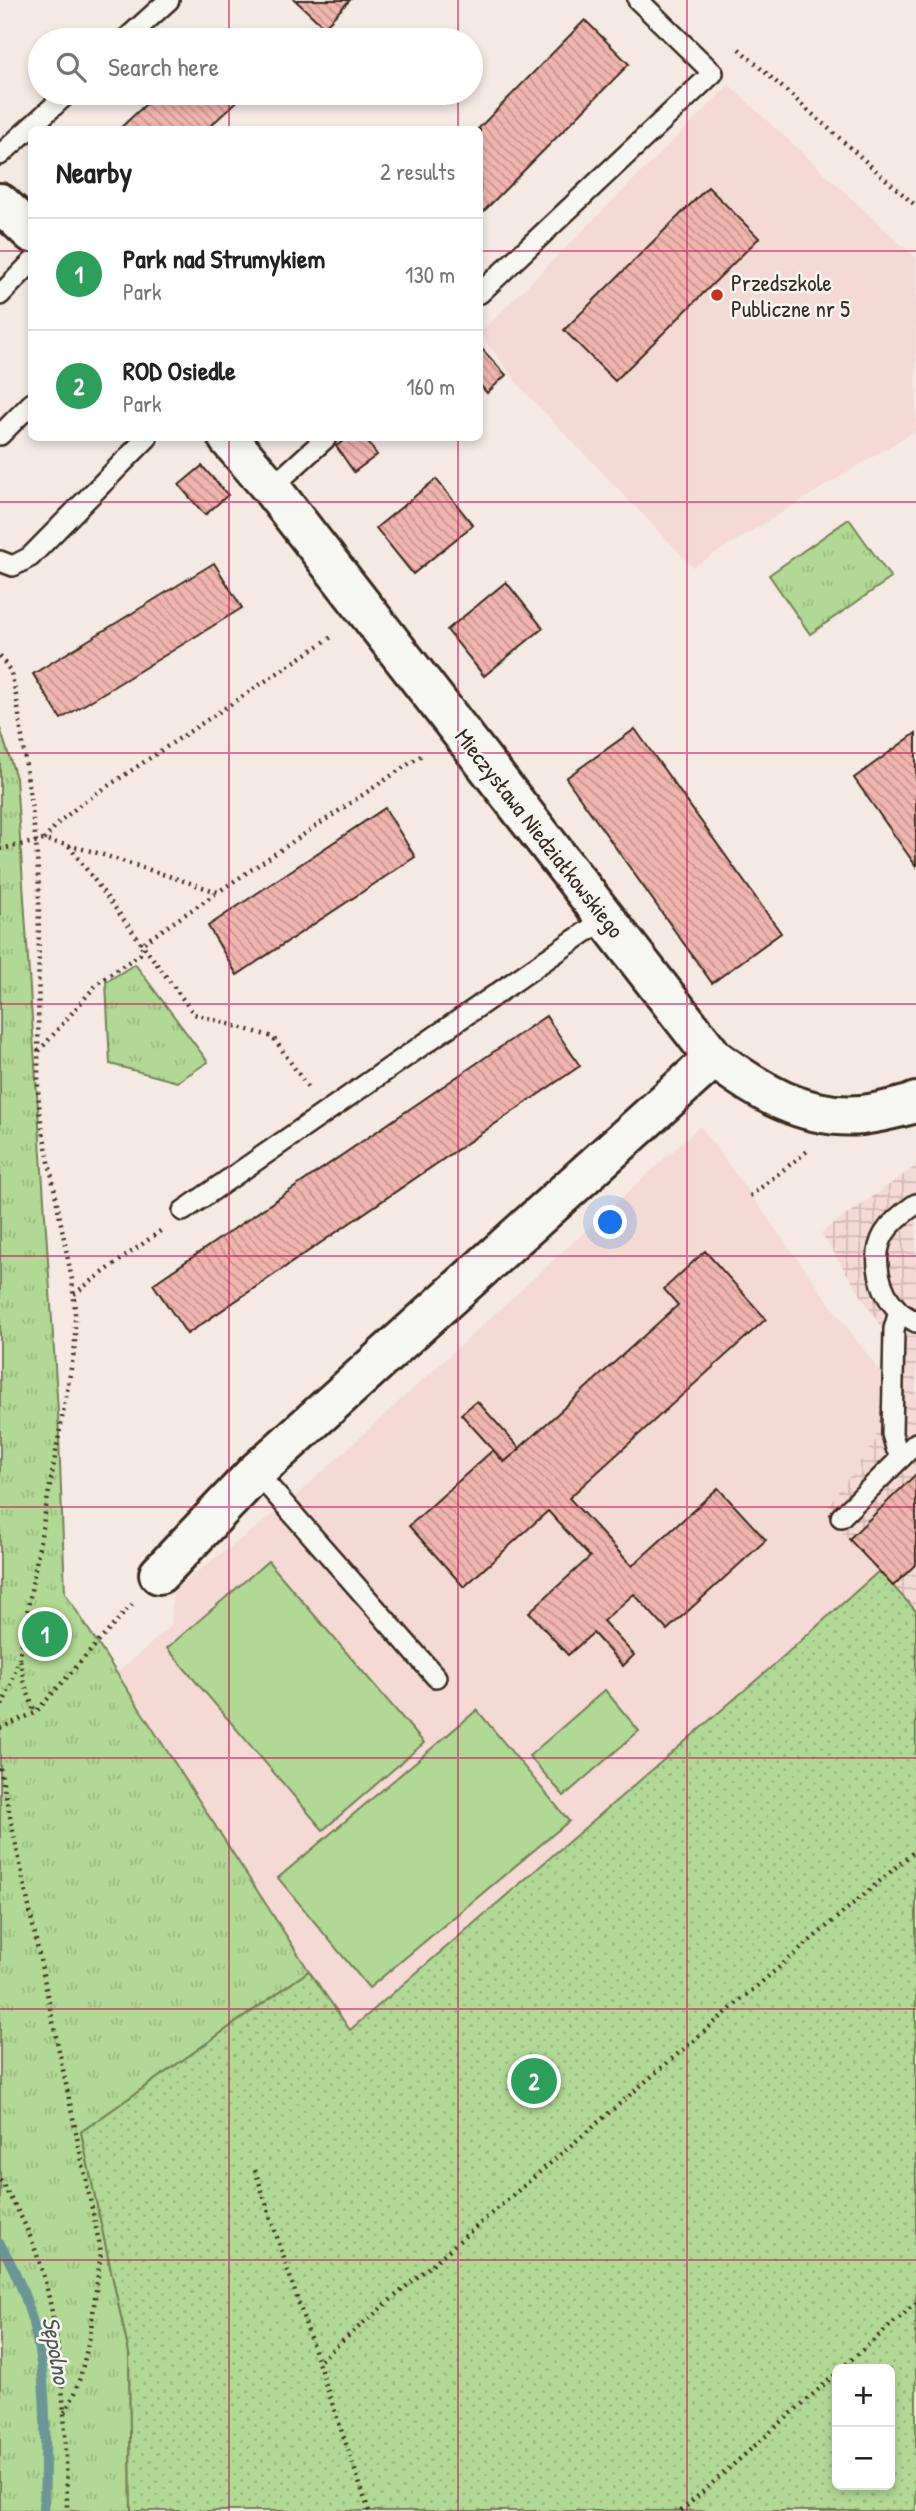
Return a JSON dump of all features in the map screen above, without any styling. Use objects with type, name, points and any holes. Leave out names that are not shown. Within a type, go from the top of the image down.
[{"type":"street","points":[[0,203],[28,229]]},
{"type":"street","name":"Mieczysława Niedziałkowskiego","points":[[231,441],[271,488],[714,1058],[779,1101],[815,1113],[861,1115],[916,1102]]},
{"type":"street","points":[[159,1574],[256,1472],[714,1058]]},
{"type":"lane","points":[[138,28],[169,0]]},
{"type":"lane","points":[[483,290],[713,74],[638,0]]},
{"type":"lane","points":[[32,126],[55,105]]},
{"type":"lane","points":[[0,155],[28,129]]},
{"type":"lane","points":[[0,295],[28,266]]},
{"type":"lane","points":[[0,435],[28,407]]},
{"type":"lane","points":[[0,561],[13,566],[30,557],[144,441]]},
{"type":"lane","points":[[271,488],[323,441]]},
{"type":"lane","points":[[183,1211],[606,918]]},
{"type":"lane","points":[[909,1450],[896,1448],[892,1434],[894,1329],[907,1317],[887,1296],[880,1276],[878,1253],[884,1234],[897,1217],[916,1204]]},
{"type":"lane","points":[[841,1517],[909,1450]]},
{"type":"lane","points":[[256,1472],[436,1677]]},
{"type":"path","points":[[739,49],[916,206]]},
{"type":"path","points":[[44,840],[59,822],[81,804],[333,636]]},
{"type":"path","points":[[0,656],[11,672],[36,842],[39,888],[40,1116],[74,1295],[75,1346],[19,1658],[0,1710]]},
{"type":"path","points":[[38,1052],[98,983],[140,954],[144,943],[425,753]]},
{"type":"path","points":[[0,849],[44,840],[69,845],[218,892]]},
{"type":"path","points":[[69,845],[194,1014],[273,1037],[326,1113]]},
{"type":"path","points":[[750,1196],[813,1147]]},
{"type":"path","points":[[74,1295],[159,1233],[183,1211]]},
{"type":"path","points":[[0,1728],[35,1713],[159,1574]]},
{"type":"path","points":[[19,1658],[35,1713]]},
{"type":"path","points":[[0,1768],[101,2252],[100,2276],[87,2348],[75,2393],[63,2416]]},
{"type":"path","points":[[318,2362],[916,1850]]},
{"type":"path","points":[[255,2171],[369,2511]]},
{"type":"path","points":[[0,2180],[26,2227],[37,2256],[53,2320],[63,2416],[67,2511]]},
{"type":"path","points":[[847,2364],[916,2303]]},
{"type":"path","points":[[681,2511],[832,2377]]},
{"type":"shaded area","name":"Przedszkole Publiczne nr 5","points":[[729,85],[916,258],[916,430],[693,567],[522,389],[483,337],[483,330]]},
{"type":"shaded area","points":[[700,1126],[883,1376],[876,1440],[823,1512],[879,1571],[350,2030],[116,1674],[171,1626],[173,1590],[285,1506]]},
{"type":"shaded area","points":[[916,1166],[916,1611],[823,1512],[876,1440],[887,1336],[821,1233]]},
{"type":"green space","points":[[849,519],[891,578],[810,634],[769,575]]},
{"type":"green space","points":[[0,728],[16,778],[58,1411],[65,1593],[309,1971],[81,2132],[129,2353],[131,2511],[0,2511]]},
{"type":"green space","points":[[135,964],[208,1062],[177,1082],[110,1064],[106,982]]},
{"type":"green space","points":[[268,1561],[424,1743],[323,1830],[167,1648]]},
{"type":"green space","points":[[879,1571],[916,1611],[916,2511],[131,2511],[129,2353],[81,2132],[309,1971],[350,2030]]},
{"type":"green space","points":[[605,1690],[639,1731],[564,1796],[529,1756]]},
{"type":"green space","points":[[477,1710],[569,1821],[369,1988],[278,1878]]},
{"type":"building","points":[[295,0],[350,0],[324,27]]},
{"type":"building","points":[[585,20],[629,64],[483,212],[481,126]]},
{"type":"building","points":[[145,105],[233,105],[210,126],[122,126]]},
{"type":"building","points":[[708,187],[759,238],[615,381],[564,330]]},
{"type":"building","points":[[483,350],[506,375],[487,393],[483,388]]},
{"type":"building","points":[[344,441],[367,441],[377,455],[354,472],[336,446]]},
{"type":"building","points":[[202,466],[228,495],[205,515],[179,485]]},
{"type":"building","points":[[436,479],[473,525],[413,574],[376,528]]},
{"type":"building","points":[[214,563],[242,608],[61,719],[33,674]]},
{"type":"building","points":[[506,582],[543,628],[484,676],[447,630]]},
{"type":"building","points":[[635,729],[781,933],[712,983],[566,778]]},
{"type":"building","points":[[916,733],[916,866],[854,778]]},
{"type":"building","points":[[385,808],[415,857],[237,975],[208,926]]},
{"type":"building","points":[[546,1016],[580,1066],[187,1334],[153,1284]]},
{"type":"building","points":[[705,1251],[766,1319],[569,1498],[632,1566],[718,1488],[766,1540],[667,1630],[634,1594],[603,1621],[634,1655],[623,1666],[593,1633],[568,1655],[529,1612],[590,1557],[548,1511],[464,1587],[409,1526],[493,1450],[504,1462],[678,1305],[664,1289]]},
{"type":"building","points":[[477,1401],[520,1449],[504,1462],[461,1414]]},
{"type":"building","points":[[916,1474],[916,1564],[893,1586],[849,1539]]},
{"type":"waterway","name":"Sępolno","points":[[0,2244],[17,2276],[37,2341],[45,2407],[44,2511]]},
{"type":"place","name":"Przedszkole Publiczne nr 5","points":[[717,295]]},
{"type":"place","name":"Park nad Strumykiem","points":[[45,1634]]},
{"type":"place","name":"ROD Osiedle","points":[[534,2081]]}]
